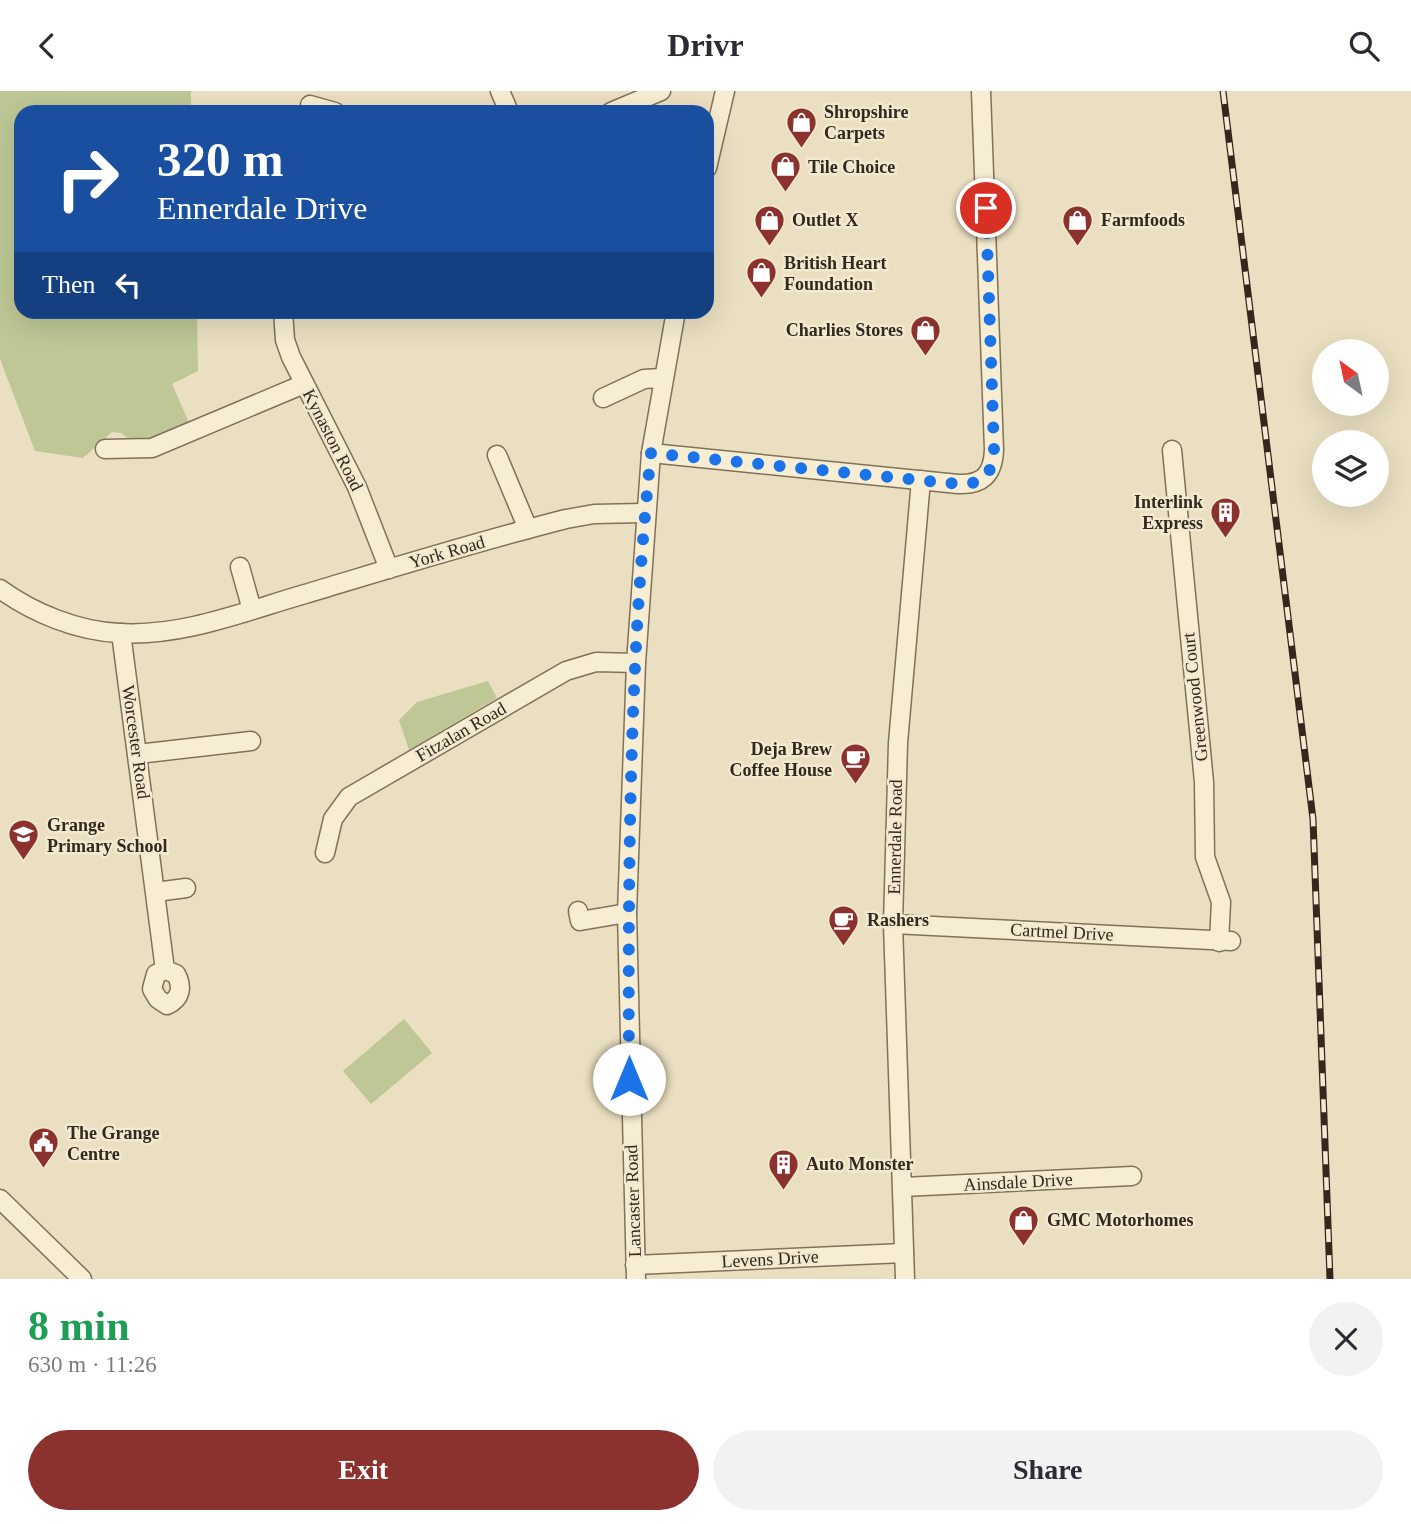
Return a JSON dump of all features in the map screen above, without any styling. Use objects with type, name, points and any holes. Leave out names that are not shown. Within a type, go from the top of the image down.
[{"type":"street","points":[[628,105],[661,91]]},
{"type":"street","points":[[651,453],[921,480],[971,484],[984,480],[991,471],[994,450],[981,91]]},
{"type":"street","points":[[714,128],[720,92]]},
{"type":"street","name":"Kynaston Road","points":[[284,319],[285,341],[304,384],[358,487],[388,569]]},
{"type":"street","name":"Lancaster Road","points":[[636,1272],[627,913],[636,663],[644,513],[662,378],[674,319]]},
{"type":"street","points":[[603,398],[644,379],[662,378]]},
{"type":"street","points":[[116,444],[152,447],[304,384]]},
{"type":"street","name":"Greenwood Court","points":[[1172,450],[1203,782],[1205,857],[1221,902],[1225,941]]},
{"type":"street","points":[[497,455],[528,529]]},
{"type":"street","name":"Ennerdale Road","points":[[905,1279],[893,924],[898,743],[921,480]]},
{"type":"street","name":"York Road","points":[[0,589],[44,614],[94,630],[121,633],[183,628],[528,529],[594,514],[644,513]]},
{"type":"street","points":[[240,567],[252,610]]},
{"type":"street","name":"Worcester Road","points":[[121,633],[165,969]]},
{"type":"street","name":"Fitzalan Road","points":[[325,853],[333,818],[349,797],[566,671],[596,662],[636,663]]},
{"type":"street","points":[[138,754],[251,741]]},
{"type":"street","points":[[156,892],[186,887]]},
{"type":"street","points":[[578,911],[580,921],[627,913]]},
{"type":"street","name":"Cartmel Drive","points":[[893,924],[1225,941]]},
{"type":"street","name":"Ainsdale Drive","points":[[903,1187],[1132,1176]]},
{"type":"street","points":[[0,1199],[82,1279]]},
{"type":"street","name":"Levens Drive","points":[[636,1272],[904,1253]]},
{"type":"green space","points":[[0,91],[191,91],[191,105],[14,105],[14,319],[197,319],[198,371],[172,384],[190,425],[139,446],[121,433],[112,432],[83,458],[35,451],[0,359]]},
{"type":"green space","points":[[488,681],[497,698],[409,750],[399,720],[417,702]]},
{"type":"green space","points":[[404,1019],[432,1053],[371,1104],[343,1071]]},
{"type":"railway","points":[[1223,91],[1313,819],[1330,1279]]},
{"type":"place","name":"Shropshire Carpets","points":[[801,149]]},
{"type":"place","name":"Tile Choice","points":[[785,194]]},
{"type":"place","name":"Outlet X","points":[[769,247]]},
{"type":"place","name":"Farmfoods","points":[[1078,247]]},
{"type":"place","name":"British Heart Foundation","points":[[761,300]]},
{"type":"place","name":"Charlies Stores","points":[[926,357]]},
{"type":"place","name":"Interlink Express","points":[[1226,539]]},
{"type":"place","name":"Deja Brew Coffee House","points":[[855,786]]},
{"type":"place","name":"Grange Primary School","points":[[24,862]]},
{"type":"place","name":"Rashers","points":[[844,947]]},
{"type":"place","name":"The Grange Centre","points":[[44,1170]]},
{"type":"place","name":"Auto Monster","points":[[783,1191]]},
{"type":"place","name":"GMC Motorhomes","points":[[1024,1247]]},
{"type":"route","points":[[629,1079],[627,913],[636,663],[644,513],[651,453],[958,484],[984,480],[994,462],[986,208]]}]
